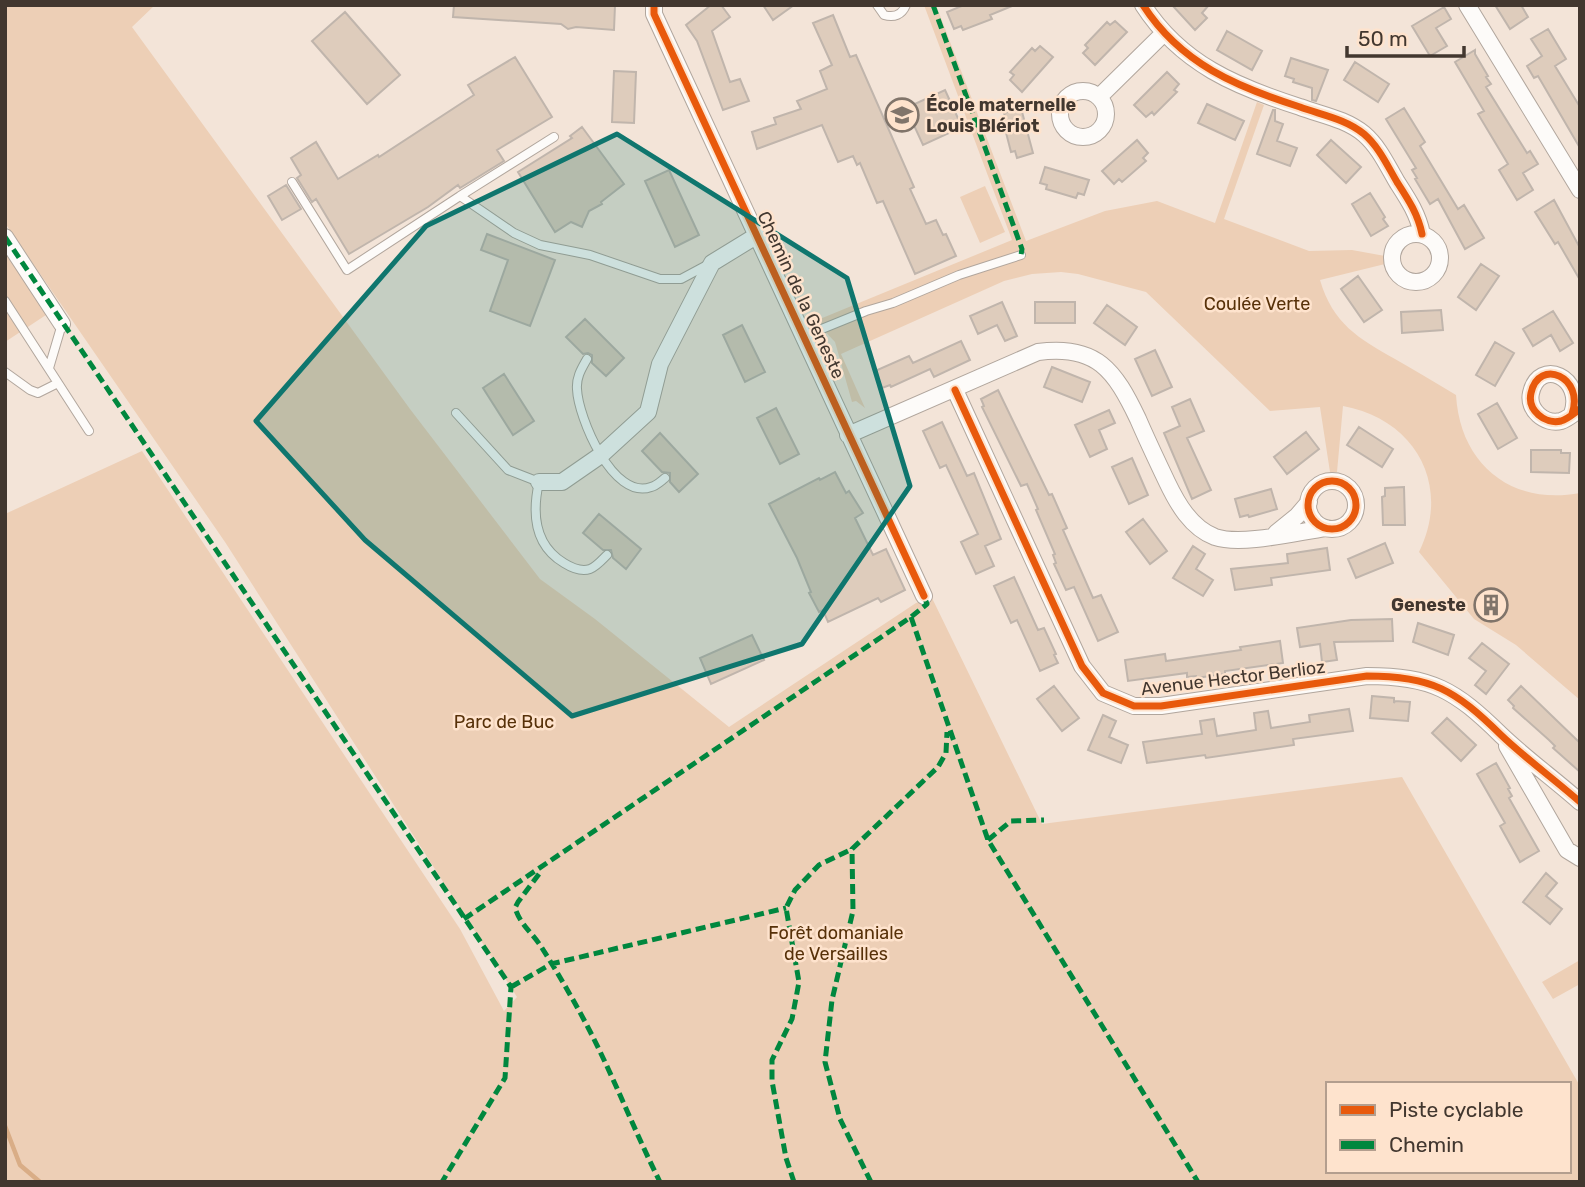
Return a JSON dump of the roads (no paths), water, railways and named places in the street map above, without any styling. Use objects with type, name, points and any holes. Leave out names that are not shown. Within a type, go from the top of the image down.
[{"type":"street","name":"Chemin de la Geneste","points":[[654,5],[654,13],[802,337],[924,596]]},
{"type":"street","points":[[1143,5],[1163,34],[1206,68],[1263,95],[1345,122],[1363,134],[1378,149],[1419,218],[1422,234]]},
{"type":"street","points":[[1467,5],[1580,190]]},
{"type":"street","points":[[1099,97],[1163,34]]},
{"type":"street","points":[[539,482],[562,482],[600,455],[648,412],[660,364],[712,263],[756,236]]},
{"type":"street","points":[[5,237],[62,324]]},
{"type":"street","points":[[848,435],[1038,352],[1062,349],[1089,356],[1109,370],[1124,389],[1176,502],[1194,524],[1215,537],[1248,540],[1341,527],[1353,517],[1356,502],[1350,488],[1328,481],[1315,488],[1309,502],[1297,516],[1274,535]]},
{"type":"street","name":"Avenue Hector Berlioz","points":[[955,390],[1082,666],[1103,693],[1134,706],[1161,706],[1367,676],[1399,676],[1429,683],[1463,699],[1580,802]]},
{"type":"street","points":[[1309,502],[1311,515],[1326,528]]},
{"type":"street","name":"Avenue Hector Berlioz","points":[[1501,734],[1567,850],[1580,858]]},
{"type":"lane","points":[[877,5],[880,11],[889,16],[899,15],[906,5]]},
{"type":"lane","points":[[292,182],[347,270],[554,137]]},
{"type":"lane","points":[[460,196],[514,233],[540,245],[590,255],[660,279],[681,279],[712,263]]},
{"type":"lane","points":[[802,337],[959,275],[1021,255]]},
{"type":"lane","points":[[5,301],[89,431]]},
{"type":"lane","points":[[49,368],[62,324]]},
{"type":"lane","points":[[587,359],[579,373],[576,387],[581,412],[600,455],[615,477],[635,487],[650,488],[665,478]]},
{"type":"lane","points":[[5,372],[38,393],[58,383]]},
{"type":"lane","points":[[456,413],[508,470],[539,482],[534,505],[538,534],[553,557],[574,569],[590,569],[607,555]]},
{"type":"waterway","points":[[5,1126],[20,1165],[40,1182]]},
{"type":"place","name":"École maternelle Louis Blériot","points":[[902,115]]},
{"type":"place","name":"Geneste","points":[[1491,605]]},
{"type":"park label","name":"Coulée Verte","points":[[1257,304]]},
{"type":"park label","name":"Parc de Buc","points":[[504,722]]},
{"type":"park label","name":"Forêt domaniale de Versailles","points":[[836,943]]}]
